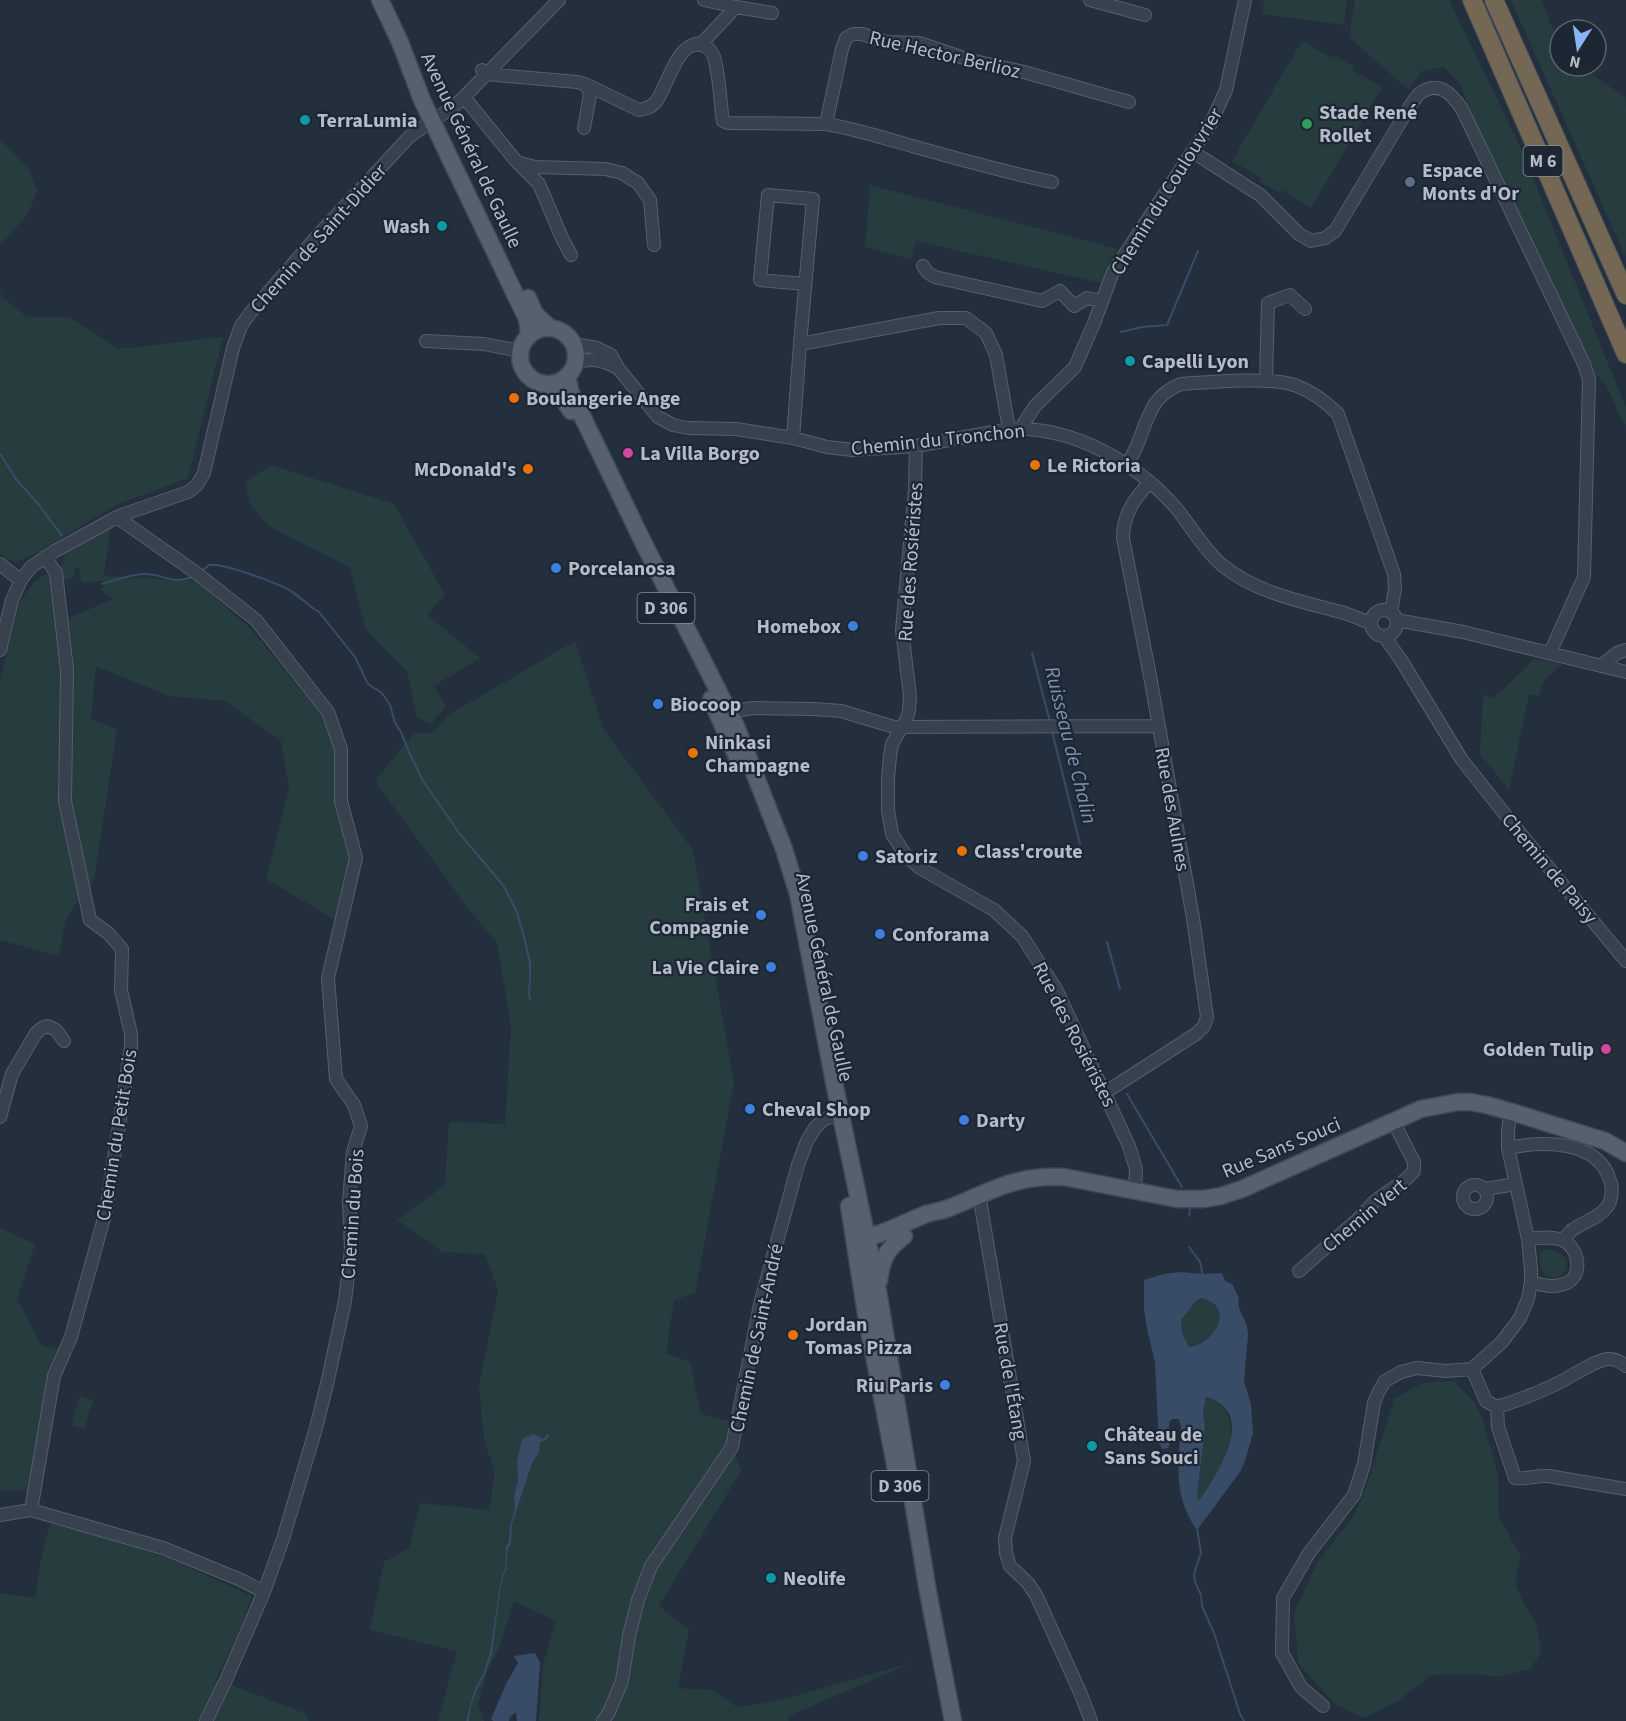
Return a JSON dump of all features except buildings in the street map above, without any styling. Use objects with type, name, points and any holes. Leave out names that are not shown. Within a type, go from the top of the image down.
[{"type":"highway","name":"M 6","points":[[1472,0],[1626,354]]},
{"type":"highway","name":"M 6","points":[[1494,0],[1626,295]]},
{"type":"main road","points":[[380,0],[401,46]]},
{"type":"main road","name":"Avenue Général de Gaulle","points":[[401,46],[429,96],[439,125],[527,319],[529,334]]},
{"type":"main road","name":"Avenue Général de Gaulle","points":[[401,46],[422,100],[439,125],[536,314],[549,327]]},
{"type":"main road","points":[[549,327],[564,332],[574,344],[577,353],[573,370],[567,377],[549,384],[537,381],[526,373],[520,359],[520,351],[529,334],[549,327]]},
{"type":"main road","name":"Avenue Général de Gaulle","points":[[567,377],[571,393],[645,546],[730,711],[784,849],[798,894],[813,966],[835,1087],[837,1115]]},
{"type":"main road","name":"Avenue Général de Gaulle","points":[[549,384],[568,405],[629,534],[700,674],[730,711]]},
{"type":"main road","name":"Rue Sans Souci","points":[[864,1247],[882,1234],[929,1213],[946,1209],[1010,1182],[1045,1176],[1064,1177],[1177,1199],[1221,1196],[1242,1189],[1421,1109],[1458,1102],[1487,1104],[1605,1141],[1626,1153]]},
{"type":"main road","name":"D 306","points":[[837,1115],[864,1247],[878,1291],[928,1592],[953,1721]]},
{"type":"main road","name":"Rue Sans Souci","points":[[864,1247],[880,1248],[931,1222],[946,1209]]},
{"type":"main road","points":[[878,1291],[884,1258],[890,1247],[904,1236]]},
{"type":"main road","name":"D 306","points":[[864,1247],[867,1314],[943,1721]]},
{"type":"street","points":[[439,125],[484,71],[559,0]]},
{"type":"street","points":[[704,0],[772,14]]},
{"type":"street","points":[[1090,0],[1145,15]]},
{"type":"street","name":"Chemin du Coulouvrier","points":[[1016,429],[1035,406],[1076,367],[1113,272],[1210,125],[1226,90],[1245,0]]},
{"type":"street","points":[[484,71],[577,82],[639,110],[647,109],[656,102],[685,50],[702,43],[736,7]]},
{"type":"street","name":"Rue Hector Berlioz","points":[[826,124],[842,49],[846,38],[853,34],[862,34],[886,42],[919,44],[970,60],[1014,69],[1129,102]]},
{"type":"street","points":[[695,44],[709,49],[715,59],[723,121],[728,123],[826,124],[874,134],[1005,172],[1052,183]]},
{"type":"street","points":[[584,128],[590,95],[587,85]]},
{"type":"street","points":[[1193,152],[1260,195],[1299,234],[1311,241],[1325,238],[1335,231],[1419,94],[1431,89],[1443,88],[1455,98],[1584,364],[1589,380],[1584,577],[1550,653]]},
{"type":"street","points":[[464,97],[516,161],[540,184],[571,255]]},
{"type":"street","name":"Chemin de Saint-Didier","points":[[0,650],[12,600],[21,580],[31,567],[119,516],[176,498],[198,485],[204,473],[233,348],[242,326],[273,286],[410,136],[439,125]]},
{"type":"street","points":[[516,161],[535,167],[605,169],[622,173],[638,183],[650,200],[654,245]]},
{"type":"street","points":[[793,438],[813,199],[768,195],[760,280],[805,284]]},
{"type":"street","points":[[923,266],[935,277],[1042,301],[1060,291],[1074,306],[1087,298],[1102,301]]},
{"type":"street","points":[[1266,381],[1268,303],[1290,295],[1305,309]]},
{"type":"street","points":[[800,344],[939,318],[966,318],[986,333],[996,355],[1016,429]]},
{"type":"street","points":[[426,341],[484,345],[520,351]]},
{"type":"street","name":"Chemin du Tronchon","points":[[574,344],[597,348],[611,355],[618,368],[658,417],[673,425],[688,428],[736,429],[853,450],[916,446],[1016,429],[1044,431],[1072,438],[1095,447],[1127,465],[1150,482],[1175,507],[1222,565],[1256,586],[1292,600],[1333,610],[1384,616],[1463,632],[1626,672]]},
{"type":"street","points":[[576,362],[599,359],[618,368]]},
{"type":"street","points":[[1127,465],[1136,450],[1151,410],[1162,394],[1181,384],[1266,381],[1295,385],[1325,401],[1338,414],[1394,574],[1395,588],[1384,616],[1374,631],[1388,634],[1396,627],[1384,616]]},
{"type":"street","name":"Rue des Rosiéristes","points":[[916,446],[916,478],[902,630],[910,696],[909,711],[892,744],[888,778],[888,810],[892,834],[906,856],[920,868],[994,910],[1022,936],[1056,989],[1106,1092],[1133,1156],[1136,1169],[1135,1191]]},
{"type":"street","name":"Rue des Aulnes","points":[[1106,1092],[1196,1034],[1204,1026],[1207,1017],[1193,918],[1123,538],[1123,526],[1127,513],[1132,503],[1150,482]]},
{"type":"street","name":"Chemin du Bois","points":[[119,516],[121,520],[195,572],[256,620],[328,712],[340,749],[341,801],[356,858],[328,978],[336,1079],[354,1105],[361,1126],[353,1152],[349,1201],[351,1250],[345,1301],[307,1462],[264,1592],[206,1721]]},
{"type":"street","name":"Chemin du Petit Bois","points":[[31,1510],[54,1376],[70,1338],[106,1211],[132,1034],[121,990],[122,949],[108,933],[90,920],[65,801],[67,670],[56,573],[45,557]]},
{"type":"street","points":[[0,564],[21,580]]},
{"type":"street","name":"Chemin de Paisy","points":[[1388,634],[1447,738],[1474,776],[1626,961]]},
{"type":"street","points":[[1601,666],[1617,653],[1626,650]]},
{"type":"street","points":[[730,711],[814,709],[841,711],[889,726],[902,727],[1159,726]]},
{"type":"street","points":[[0,1118],[12,1074],[36,1033],[48,1026],[56,1030],[64,1041]]},
{"type":"street","points":[[1323,1706],[1301,1687],[1281,1653],[1282,1598],[1309,1553],[1354,1495],[1364,1464],[1374,1403],[1378,1393],[1385,1381],[1401,1372],[1418,1368],[1446,1371],[1472,1369],[1502,1342],[1520,1318],[1528,1299],[1531,1282],[1528,1239],[1508,1148],[1510,1112]]},
{"type":"street","name":"Chemin de Saint-André","points":[[603,1721],[622,1681],[629,1636],[638,1600],[651,1566],[732,1447],[760,1304],[798,1165],[807,1141],[815,1128],[824,1119],[837,1115]]},
{"type":"street","name":"Chemin Vert","points":[[1299,1270],[1358,1219],[1375,1201],[1405,1180],[1414,1170],[1414,1162],[1394,1120]]},
{"type":"street","points":[[1508,1148],[1526,1144],[1560,1144],[1582,1150],[1605,1167],[1611,1182],[1608,1207],[1588,1222],[1572,1230],[1563,1240]]},
{"type":"street","points":[[1485,1189],[1515,1184]]},
{"type":"street","name":"Rue de l'Étang","points":[[979,1194],[1024,1461],[1005,1538],[1006,1553],[1010,1566],[1036,1594],[1091,1721]]},
{"type":"street","points":[[1528,1239],[1563,1240],[1575,1252],[1578,1265],[1576,1275],[1565,1284],[1551,1287],[1531,1282]]},
{"type":"street","points":[[1472,1369],[1486,1401],[1497,1407],[1526,1398],[1599,1361],[1618,1360],[1626,1366]]},
{"type":"street","points":[[1497,1407],[1498,1427],[1515,1478],[1522,1480],[1540,1475],[1626,1488]]},
{"type":"street","points":[[0,1515],[31,1510],[163,1548],[242,1580],[264,1592]]},
{"type":"green space","points":[[1264,0],[1347,0],[1344,25],[1262,14]]},
{"type":"green space","points":[[1355,0],[1449,0],[1521,148],[1626,408],[1626,424],[1624,425],[1606,385],[1599,377],[1592,379],[1501,185],[1460,84],[1444,67],[1421,71],[1409,90],[1349,37]]},
{"type":"green space","points":[[1511,0],[1542,0],[1548,18],[1548,78],[1597,78],[1624,96],[1626,106],[1626,258]]},
{"type":"green space","name":"Stade René Rollet","points":[[1302,41],[1332,58],[1334,55],[1354,67],[1352,70],[1382,87],[1311,208],[1282,190],[1280,193],[1259,181],[1261,178],[1232,161]]},
{"type":"green space","points":[[0,139],[28,168],[37,191],[28,214],[0,245]]},
{"type":"green space","points":[[870,185],[1118,249],[1101,283],[916,241],[912,259],[865,247]]},
{"type":"green space","points":[[0,291],[2,297],[27,317],[69,317],[119,349],[223,337],[188,478],[116,505],[17,562],[6,559],[0,554]]},
{"type":"green space","points":[[271,465],[394,504],[445,595],[427,615],[480,658],[434,686],[446,707],[430,724],[417,717],[407,672],[366,629],[349,567],[268,526],[250,503],[245,482]]},
{"type":"green space","points":[[110,529],[104,576],[196,581],[251,629],[320,713],[335,749],[335,803],[349,858],[335,920],[266,879],[289,788],[281,741],[225,701],[169,696],[96,666],[91,719],[117,730],[94,880],[66,918],[59,956],[0,940],[0,680],[19,603],[33,583],[49,572],[65,620],[113,599],[100,589],[104,587],[104,581],[83,583],[80,578],[80,568],[75,568],[74,577],[68,580],[60,579],[60,569],[66,551]]},
{"type":"green space","points":[[575,641],[604,730],[693,850],[734,1083],[695,1293],[674,1300],[666,1353],[690,1362],[701,1414],[729,1421],[732,1447],[741,1471],[659,1606],[689,1630],[678,1688],[712,1690],[737,1707],[773,1702],[914,1662],[788,1716],[789,1721],[539,1721],[543,1664],[556,1621],[514,1601],[499,1648],[488,1669],[478,1704],[484,1721],[438,1721],[457,1651],[370,1630],[384,1562],[409,1548],[420,1503],[489,1510],[495,1472],[484,1440],[479,1386],[498,1290],[485,1254],[443,1252],[397,1220],[445,1185],[449,1122],[505,1124],[511,1026],[497,943],[467,907],[375,781],[414,733],[432,733],[450,714]]},
{"type":"green space","points":[[1534,659],[1562,664],[1543,682],[1539,695],[1529,695],[1509,790],[1480,754],[1483,695],[1492,698],[1502,691]]},
{"type":"green space","points":[[0,1228],[35,1244],[17,1299],[42,1346],[59,1350],[49,1377],[29,1491],[0,1490]]},
{"type":"green space","points":[[1547,1249],[1559,1253],[1567,1265],[1561,1275],[1556,1278],[1544,1273],[1541,1266],[1539,1254],[1542,1250]]},
{"type":"green space","points":[[1202,1298],[1217,1307],[1220,1315],[1219,1322],[1207,1339],[1189,1347],[1182,1333],[1181,1320],[1196,1301]]},
{"type":"green space","points":[[1454,1381],[1473,1400],[1484,1422],[1498,1477],[1498,1515],[1521,1557],[1515,1583],[1537,1626],[1541,1653],[1530,1669],[1500,1677],[1474,1674],[1431,1675],[1398,1701],[1364,1718],[1336,1705],[1298,1663],[1294,1613],[1317,1563],[1354,1515],[1366,1488],[1394,1399],[1422,1383]]},
{"type":"green space","points":[[80,1396],[93,1400],[84,1429],[71,1425]]},
{"type":"green space","points":[[1206,1397],[1217,1402],[1225,1410],[1229,1418],[1231,1440],[1224,1462],[1199,1500],[1197,1496]]},
{"type":"green space","points":[[51,1521],[168,1558],[252,1596],[239,1632],[216,1679],[304,1713],[309,1721],[0,1721],[0,1593],[35,1598],[42,1553]]},
{"type":"water","points":[[1222,1273],[1225,1281],[1232,1284],[1238,1296],[1239,1308],[1247,1326],[1244,1381],[1251,1405],[1253,1433],[1240,1472],[1197,1530],[1189,1518],[1181,1493],[1178,1468],[1181,1427],[1179,1419],[1172,1419],[1169,1423],[1168,1448],[1163,1449],[1159,1444],[1155,1362],[1144,1309],[1144,1280],[1164,1274]],"holes":[[[1202,1298],[1217,1307],[1220,1315],[1219,1322],[1207,1339],[1189,1347],[1182,1333],[1181,1320],[1196,1301]],[[1206,1397],[1222,1405],[1230,1416],[1232,1429],[1230,1444],[1224,1460],[1199,1500],[1197,1496]]]},
{"type":"water","points":[[533,1434],[543,1439],[548,1434],[549,1436],[540,1442],[539,1452],[532,1463],[512,1524],[507,1570],[500,1591],[492,1654],[471,1705],[469,1721],[466,1721],[474,1691],[490,1653],[499,1591],[505,1570],[506,1547],[515,1509],[517,1462],[522,1439]]},
{"type":"water","points":[[535,1653],[540,1663],[536,1721],[517,1721],[516,1712],[509,1721],[493,1721],[491,1719],[506,1684],[518,1663],[514,1656]]},
{"type":"waterway","name":"Ruisseau de Chalin","points":[[1121,332],[1167,325],[1198,251]]},
{"type":"waterway","points":[[0,454],[16,479],[62,536]]},
{"type":"waterway","points":[[202,571],[209,565],[225,567],[262,578],[289,590],[319,612],[355,657],[368,684],[382,693],[390,705],[395,723],[422,779],[459,833],[503,885],[517,912],[530,963],[530,1000]]},
{"type":"waterway","points":[[102,584],[139,574],[151,574],[174,580],[192,577]]},
{"type":"waterway","name":"Ruisseau de Chalin","points":[[1032,653],[1050,722]]},
{"type":"waterway","name":"Ruisseau de Chalin","points":[[1052,731],[1080,844]]},
{"type":"waterway","name":"Ruisseau de Chalin","points":[[1107,942],[1120,989]]},
{"type":"waterway","name":"Ruisseau de Chalin","points":[[1127,1094],[1182,1187]]},
{"type":"waterway","name":"Ruisseau de Chalin","points":[[1189,1216],[1190,1208]]},
{"type":"waterway","points":[[1189,1247],[1200,1262],[1203,1275]]},
{"type":"waterway","points":[[1197,1528],[1201,1553],[1194,1574],[1195,1582],[1244,1721]]},
{"type":"place","name":"TerraLumia","points":[[305,120]]},
{"type":"place","name":"Stade René Rollet","points":[[1307,124]]},
{"type":"place","name":"Espace Monts d'Or","points":[[1410,182]]},
{"type":"place","name":"Wash","points":[[442,226]]},
{"type":"place","name":"Capelli Lyon","points":[[1130,361]]},
{"type":"place","name":"Boulangerie Ange","points":[[514,398]]},
{"type":"place","name":"La Villa Borgo","points":[[628,453]]},
{"type":"place","name":"Le Rictoria","points":[[1035,465]]},
{"type":"place","name":"McDonald's","points":[[528,469]]},
{"type":"place","name":"Porcelanosa","points":[[556,568]]},
{"type":"place","name":"Homebox","points":[[853,626]]},
{"type":"place","name":"Biocoop","points":[[658,704]]},
{"type":"place","name":"Ninkasi Champagne","points":[[693,753]]},
{"type":"place","name":"Class'croute","points":[[962,851]]},
{"type":"place","name":"Satoriz","points":[[863,856]]},
{"type":"place","name":"Frais et Compagnie","points":[[761,915]]},
{"type":"place","name":"Conforama","points":[[880,934]]},
{"type":"place","name":"La Vie Claire","points":[[771,967]]},
{"type":"place","name":"Golden Tulip","points":[[1606,1049]]},
{"type":"place","name":"Cheval Shop","points":[[750,1109]]},
{"type":"place","name":"Darty","points":[[964,1120]]},
{"type":"place","name":"Jordan Tomas Pizza","points":[[793,1335]]},
{"type":"place","name":"Riu Paris","points":[[945,1385]]},
{"type":"place","name":"Château de Sans Souci","points":[[1092,1446]]},
{"type":"place","name":"Neolife","points":[[771,1578]]}]
